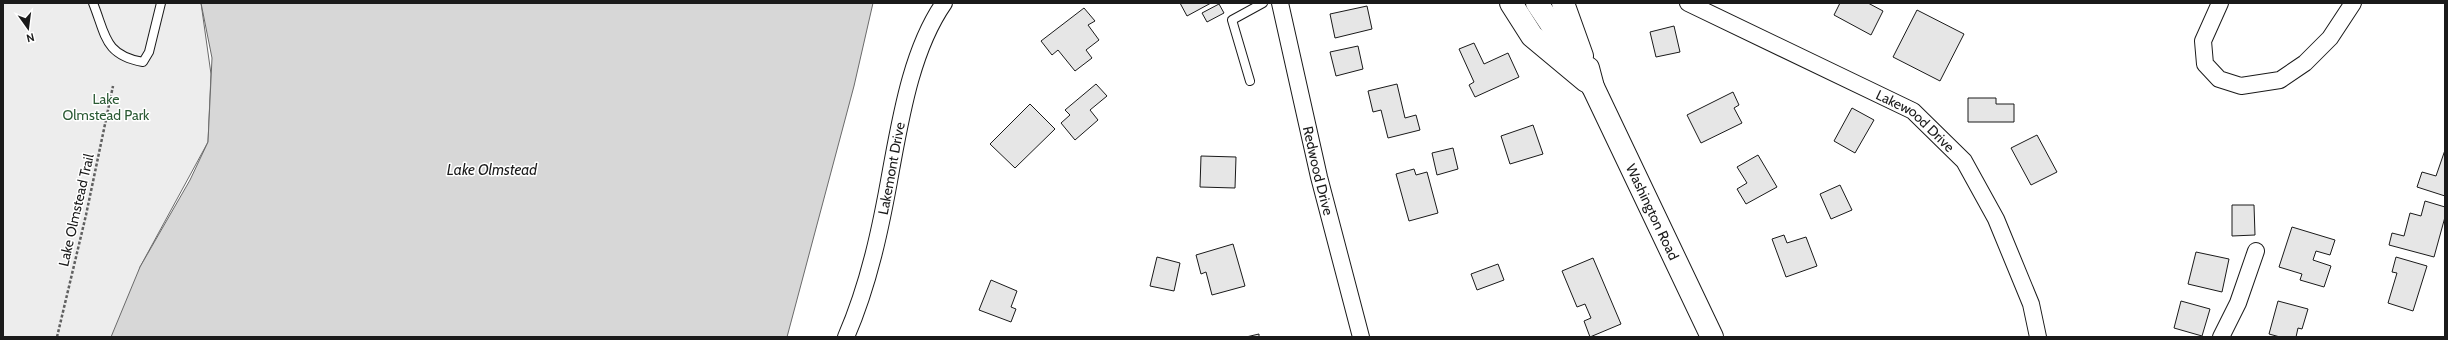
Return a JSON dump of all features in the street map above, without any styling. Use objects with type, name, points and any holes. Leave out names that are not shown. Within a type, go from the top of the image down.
[{"type":"main road","points":[[1511,3],[1532,36],[1593,87]]},
{"type":"main road","points":[[1537,3],[1593,87]]},
{"type":"main road","points":[[1563,3],[1593,87]]},
{"type":"main road","points":[[1570,3],[1593,87]]},
{"type":"main road","name":"Washington Road","points":[[1593,87],[1712,337]]},
{"type":"street","name":"Lakemont Drive","points":[[846,337],[857,312],[875,249],[901,113],[931,22],[944,3]]},
{"type":"street","name":"Redwood Drive","points":[[1280,3],[1319,177],[1361,337]]},
{"type":"street","name":"Lakewood Drive","points":[[1688,3],[1913,111],[1964,161],[1996,219],[2031,304],[2038,337]]},
{"type":"street","points":[[2220,3],[2202,41],[2205,64],[2219,79],[2241,86],[2280,80],[2305,63],[2330,38],[2353,3]]},
{"type":"street","points":[[2221,337],[2238,303],[2256,251]]},
{"type":"lane","points":[[93,3],[111,48],[126,59],[143,62],[149,52],[161,3]]},
{"type":"lane","points":[[1250,81],[1232,20],[1263,3]]},
{"type":"path","name":"Lake Olmstead Trail","points":[[57,337],[86,215],[113,86]]},
{"type":"shaded area","name":"Lake Olmstead Park","points":[[3,3],[201,3],[211,74],[208,142],[140,267],[123,337],[3,337]]},
{"type":"water","name":"Lake Olmstead","points":[[201,3],[873,3],[854,86],[787,337],[111,337],[140,267],[190,180],[208,142],[212,58]]},
{"type":"building","points":[[1180,3],[1211,3],[1187,16]]},
{"type":"building","points":[[1840,3],[1868,3],[1883,11],[1871,35],[1834,15]]},
{"type":"building","points":[[1219,4],[1224,13],[1207,22],[1202,13]]},
{"type":"building","points":[[1367,6],[1372,29],[1335,38],[1330,14]]},
{"type":"building","points":[[1084,8],[1095,21],[1088,25],[1099,40],[1086,50],[1092,58],[1075,71],[1058,50],[1052,55],[1041,41]]},
{"type":"building","points":[[1917,10],[1964,34],[1940,81],[1893,57]]},
{"type":"building","points":[[1674,26],[1680,52],[1656,57],[1650,32]]},
{"type":"building","points":[[1474,43],[1484,64],[1508,53],[1519,77],[1475,97],[1469,85],[1474,82],[1459,49]]},
{"type":"building","points":[[1358,46],[1363,69],[1336,76],[1330,52]]},
{"type":"building","points":[[1096,84],[1107,96],[1090,110],[1098,120],[1075,140],[1061,123],[1070,115],[1065,110]]},
{"type":"building","points":[[1397,84],[1405,118],[1416,115],[1420,130],[1388,138],[1381,110],[1373,112],[1368,91]]},
{"type":"building","points":[[1733,92],[1739,105],[1734,108],[1742,123],[1701,143],[1687,115]]},
{"type":"building","points":[[1968,98],[1996,98],[1996,104],[2014,104],[2014,122],[1968,122]]},
{"type":"building","points":[[1030,104],[1055,129],[1015,168],[990,144]]},
{"type":"building","points":[[1852,108],[1874,120],[1855,153],[1834,141]]},
{"type":"building","points":[[1533,125],[1543,154],[1510,164],[1501,136]]},
{"type":"building","points":[[2037,135],[2057,172],[2031,185],[2011,148]]},
{"type":"building","points":[[1453,148],[1458,169],[1437,175],[1432,153]]},
{"type":"building","points":[[2445,150],[2445,196],[2417,187],[2422,172],[2436,176]]},
{"type":"building","points":[[1758,155],[1777,187],[1746,204],[1737,189],[1747,183],[1737,167]]},
{"type":"building","points":[[1201,156],[1236,157],[1235,188],[1200,187]]},
{"type":"building","points":[[1414,169],[1416,175],[1427,172],[1438,213],[1409,221],[1396,174]]},
{"type":"building","points":[[1840,185],[1852,210],[1831,219],[1820,194]]},
{"type":"building","points":[[2425,201],[2445,207],[2445,217],[2434,257],[2389,245],[2392,233],[2404,236],[2410,213],[2421,216]]},
{"type":"building","points":[[2232,205],[2254,205],[2255,235],[2232,236]]},
{"type":"building","points":[[2292,227],[2335,240],[2330,255],[2316,251],[2313,260],[2331,266],[2324,287],[2300,280],[2302,274],[2279,267]]},
{"type":"building","points":[[1784,235],[1787,243],[1806,237],[1817,266],[1786,277],[1772,239]]},
{"type":"building","points":[[1233,244],[1245,286],[1212,295],[1206,272],[1201,274],[1196,255]]},
{"type":"building","points":[[2196,252],[2229,259],[2222,292],[2188,284]]},
{"type":"building","points":[[1157,257],[1180,263],[1174,291],[1150,286]]},
{"type":"building","points":[[2396,257],[2427,266],[2413,311],[2388,303],[2397,273],[2392,272]]},
{"type":"building","points":[[1593,258],[1621,324],[1590,337],[1584,321],[1591,318],[1585,304],[1577,307],[1562,271]]},
{"type":"building","points":[[1498,264],[1504,280],[1477,290],[1471,274]]},
{"type":"building","points":[[991,280],[1017,291],[1011,307],[1016,309],[1011,322],[979,310]]},
{"type":"building","points":[[2181,301],[2210,309],[2202,336],[2174,328]]},
{"type":"building","points":[[2278,301],[2308,309],[2302,329],[2298,328],[2296,337],[2280,337],[2269,334]]},
{"type":"building","points":[[1259,334],[1259,337],[1246,337]]}]
